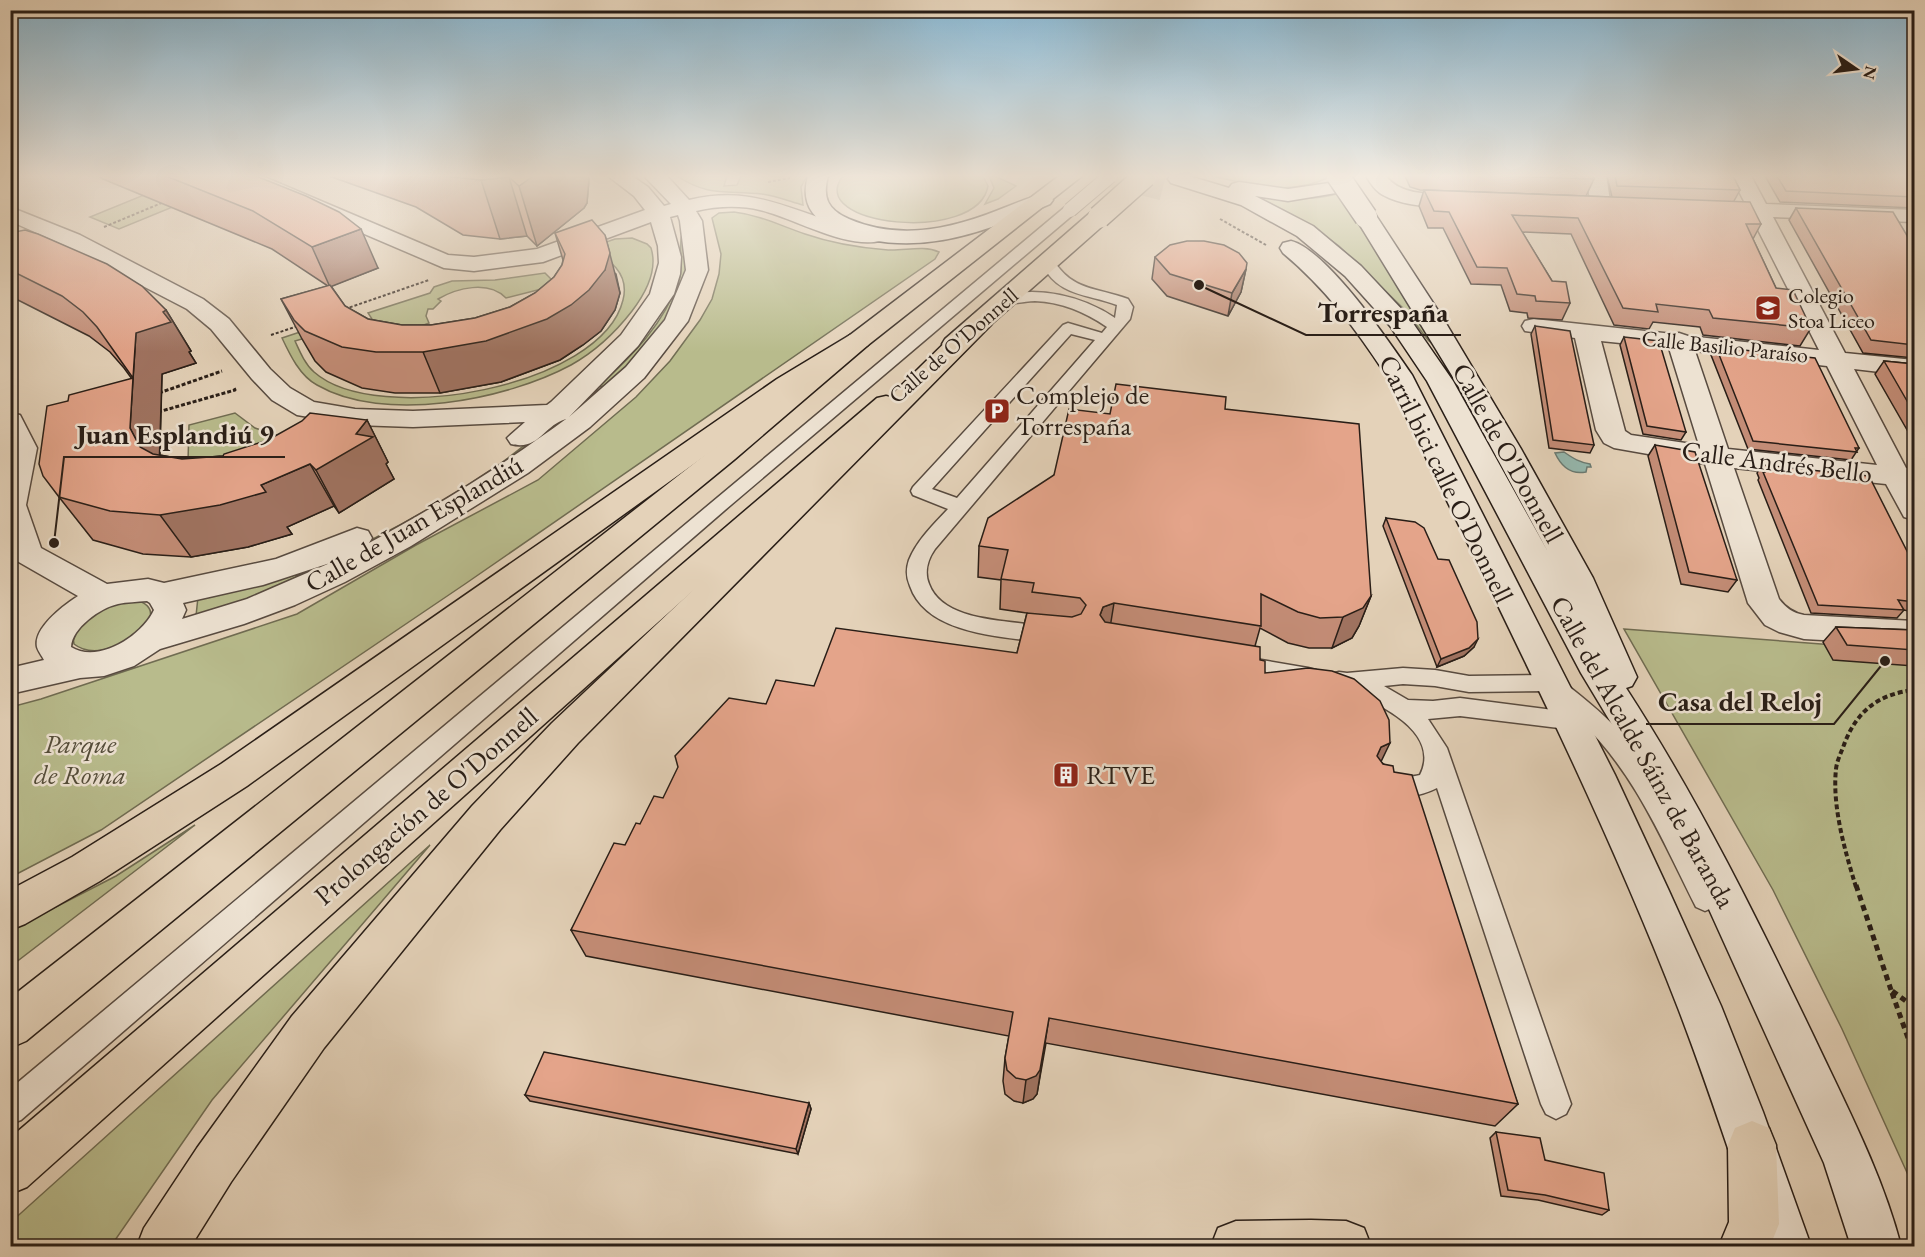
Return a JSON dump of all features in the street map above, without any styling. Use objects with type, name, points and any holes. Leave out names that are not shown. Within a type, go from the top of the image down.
[{"type":"main road","points":[[10,1026],[706,468],[859,340],[997,235]]},
{"type":"main road","name":"Calle de O'Donnell","points":[[842,442],[1079,235]]},
{"type":"main road","points":[[162,1246],[214,1165],[308,1032],[486,818],[565,733],[994,309]]},
{"type":"main road","points":[[10,911],[86,869],[234,775],[786,385],[859,340]]},
{"type":"main road","name":"Prolongación de O'Donnell","points":[[10,1170],[842,442]]},
{"type":"main road","points":[[1726,1238],[1754,1224],[1752,1145]]},
{"type":"main road","points":[[1236,1246],[1346,1246]]},
{"type":"street","points":[[60,235],[195,304],[220,324],[261,374],[281,394],[306,409],[355,417],[413,419],[553,414],[588,408],[608,398]]},
{"type":"street","points":[[382,235],[444,261],[474,264],[543,255],[593,235]]},
{"type":"street","name":"Calle de Juan Esplandiú","points":[[79,665],[65,661],[56,654],[54,643],[58,630],[70,618],[104,597],[127,591],[148,590],[163,595],[253,578],[340,547],[456,483],[553,414],[616,356],[644,326],[661,298],[669,276],[670,254],[664,235]]},
{"type":"street","name":"Calle de Juan Esplandiú","points":[[154,638],[203,627],[274,601],[357,563],[506,476],[564,434],[608,398],[670,331],[689,299],[697,274],[700,250],[697,235]]},
{"type":"street","points":[[860,235],[922,238],[945,235]]},
{"type":"street","points":[[865,235],[872,237]]},
{"type":"street","name":"Calle del Alcalde Sáinz de Baranda","points":[[1271,235],[1313,266],[1361,317],[1399,375],[1596,775],[1695,996],[1752,1145],[1786,1246]]},
{"type":"street","name":"Calle del Alcalde Sáinz de Baranda","points":[[1309,235],[1353,271],[1399,321],[1440,381],[1598,673],[1644,746],[1717,883],[1768,987],[1847,1159],[1876,1246]]},
{"type":"street","name":"Calle de O'Donnell","points":[[1378,235],[1412,285],[1497,429],[1562,549],[1609,647],[1644,746]]},
{"type":"street","points":[[1770,235],[1835,358],[1906,477],[1914,510]]},
{"type":"street","name":"Calle Basilio Paraíso","points":[[1534,326],[1679,340],[1914,368]]},
{"type":"street","name":"Calle Andrés Bello","points":[[1586,332],[1610,430],[1614,437],[1624,442],[1717,457],[1906,477]]},
{"type":"street","points":[[1679,340],[1764,603],[1773,616],[1790,624],[1804,627],[1914,633]]},
{"type":"street","points":[[10,421],[23,448],[11,505],[28,554],[104,597]]},
{"type":"street","points":[[10,681],[126,655],[154,638],[168,618],[170,609],[163,595]]},
{"type":"lane","name":"Calle de O'Donnell","points":[[807,432],[1041,235]]},
{"type":"lane","points":[[1048,262],[1054,273],[1072,288],[1123,302],[1125,308],[1122,319],[919,556],[917,572],[918,586],[928,602],[939,612],[967,622],[1069,638]]},
{"type":"lane","points":[[994,309],[1027,296],[1060,298],[1088,308],[1110,331]]},
{"type":"lane","points":[[961,507],[920,491],[1068,328],[1110,331]]},
{"type":"lane","name":"Prolongación de O'Donnell","points":[[10,1109],[807,432]]},
{"type":"lane","points":[[1222,662],[1347,682],[1385,697],[1423,727],[1435,748],[1556,1104]]},
{"type":"lane","points":[[1347,682],[1403,676],[1469,684],[1549,683],[1596,722],[1617,744],[1647,789],[1716,919],[1768,987]]},
{"type":"lane","points":[[1403,709],[1460,708],[1567,720]]},
{"type":"lane","points":[[1377,784],[1398,788],[1428,782],[1435,768],[1435,748]]},
{"type":"path","points":[[1246,235],[1268,247]]},
{"type":"path","points":[[337,312],[437,277]]},
{"type":"path","points":[[271,335],[304,324]]},
{"type":"path","points":[[158,393],[224,370],[229,378]]},
{"type":"path","points":[[157,420],[156,412],[235,390],[233,385]]},
{"type":"path","points":[[1914,690],[1900,691],[1870,703],[1851,725],[1836,769],[1841,816],[1853,876],[1914,1055]]},
{"type":"path","points":[[1891,990],[1914,1007]]},
{"type":"path","points":[[1696,1246],[1726,1238]]},
{"type":"green space","points":[[682,235],[688,252],[687,278],[672,310],[624,371],[611,382],[599,386],[646,338],[665,311],[679,280]]},
{"type":"green space","name":"Parque de Roma","points":[[716,235],[808,235],[867,248],[927,249],[939,252],[935,259],[465,584],[101,830],[11,877],[11,707],[297,614],[416,545],[538,480],[636,397],[670,361],[700,320],[712,299],[719,274],[721,254]]},
{"type":"green space","points":[[1323,235],[1366,235],[1439,350],[1428,340],[1405,310],[1339,246]]},
{"type":"green space","points":[[632,238],[651,248],[653,265],[646,289],[632,311],[619,327],[580,360],[544,378],[513,388],[445,403],[410,405],[376,403],[344,397],[317,385],[305,376],[292,358],[282,338],[348,316],[349,325],[295,341],[305,362],[314,372],[345,389],[386,397],[434,397],[484,390],[533,376],[575,356],[606,330],[623,300],[623,282],[621,275],[610,262],[589,248],[615,239]]},
{"type":"green space","points":[[545,273],[557,285],[506,298],[499,292],[482,288],[463,289],[446,295],[438,299],[441,301],[433,309],[428,309],[426,316],[429,323],[386,340],[368,313],[430,293],[434,287],[452,281],[495,280]]},
{"type":"green space","points":[[235,413],[255,428],[305,445],[188,462],[189,425]]},
{"type":"green space","points":[[560,421],[563,423],[410,525],[326,567],[324,561],[389,531],[453,495]]},
{"type":"green space","points":[[293,572],[298,579],[201,617],[196,616],[198,597]]},
{"type":"green space","points":[[139,601],[149,608],[150,618],[144,628],[133,638],[103,650],[87,650],[74,644],[76,630],[94,613],[118,602]]},
{"type":"green space","points":[[1624,629],[1914,651],[1914,1188],[1842,1029],[1773,890]]},
{"type":"green space","points":[[195,825],[11,966],[11,930],[116,876]]},
{"type":"green space","points":[[430,845],[212,1100],[111,1246],[11,1246],[11,1222]]},
{"type":"water","points":[[1564,452],[1577,460],[1590,464],[1591,467],[1587,467],[1586,472],[1581,473],[1567,469],[1555,453]]},
{"type":"building","points":[[10,235],[40,235],[107,264],[142,286],[166,310],[163,312],[171,322],[136,333],[133,378],[97,327],[83,312],[62,296],[10,270]]},
{"type":"building","points":[[292,235],[346,235],[312,247]]},
{"type":"building","points":[[556,235],[605,235],[610,253],[605,270],[589,290],[571,305],[547,319],[486,341],[423,352],[376,352],[342,347],[305,331],[294,320],[281,299],[330,285],[345,306],[368,319],[402,325],[431,325],[475,318],[510,307],[535,293],[554,277],[562,265],[565,254]]},
{"type":"building","points":[[1461,235],[1524,235],[1552,281],[1566,282],[1570,303],[1536,301],[1535,296],[1517,294],[1507,268],[1477,267]]},
{"type":"building","points":[[1586,235],[1751,235],[1776,288],[1793,290],[1811,328],[1713,318],[1709,310],[1656,304],[1658,312],[1623,308]]},
{"type":"building","points":[[1811,235],[1906,235],[1914,244],[1914,345],[1871,340]]},
{"type":"building","points":[[1187,241],[1204,241],[1224,245],[1239,253],[1247,263],[1246,269],[1232,293],[1170,274],[1155,257],[1170,245]]},
{"type":"building","points":[[1535,326],[1570,331],[1594,445],[1553,440]]},
{"type":"building","points":[[1624,337],[1659,341],[1686,432],[1647,426]]},
{"type":"building","points":[[1716,347],[1815,358],[1859,448],[1855,448],[1857,452],[1753,441]]},
{"type":"building","points":[[1884,361],[1914,364],[1914,413]]},
{"type":"building","points":[[133,378],[130,428],[140,447],[153,454],[182,459],[223,456],[268,440],[302,421],[310,413],[367,420],[356,434],[373,437],[316,470],[310,464],[261,485],[266,492],[220,505],[160,515],[110,511],[59,497],[43,476],[39,464],[47,406],[68,401],[69,395]]},
{"type":"building","name":"RTVE","points":[[1116,384],[1226,397],[1225,409],[1359,424],[1371,596],[1363,608],[1343,617],[1320,618],[1298,612],[1261,594],[1261,626],[1114,603],[1103,607],[1100,615],[1105,622],[1260,647],[1260,660],[1265,661],[1265,673],[1308,668],[1332,671],[1354,679],[1380,701],[1389,720],[1390,743],[1381,747],[1377,756],[1383,764],[1393,766],[1394,772],[1412,775],[1518,1104],[1049,1018],[1040,1070],[1036,1076],[1026,1080],[1016,1078],[1007,1070],[1005,1058],[1013,1012],[571,930],[614,843],[625,845],[636,823],[640,824],[654,796],[663,798],[678,767],[675,756],[729,698],[766,704],[776,680],[814,686],[836,628],[1017,653],[1027,613],[1072,617],[1081,614],[1086,605],[1080,598],[1032,592],[1034,583],[1001,579],[1008,550],[979,546],[988,518],[1054,475],[1069,409],[1110,414]]},
{"type":"building","points":[[1655,445],[1695,452],[1737,580],[1689,572]]},
{"type":"building","points":[[1762,465],[1869,476],[1914,565],[1914,602],[1898,600],[1904,610],[1818,605]]},
{"type":"building","points":[[1386,518],[1415,522],[1424,528],[1438,559],[1449,560],[1477,622],[1478,639],[1469,648],[1441,659]]},
{"type":"building","points":[[1836,627],[1914,630],[1914,650],[1847,645]]},
{"type":"building","points":[[544,1052],[809,1103],[796,1149],[525,1095]]},
{"type":"building","points":[[1496,1132],[1540,1138],[1545,1160],[1604,1173],[1609,1210],[1545,1195],[1508,1190]]},
{"type":"place","name":"Torrespaña","points":[[1199,285]]},
{"type":"place","name":"Colegio Stoa Liceo","points":[[1768,308]]},
{"type":"place","name":"Complejo de Torrespaña","points":[[997,411]]},
{"type":"place","name":"Juan Esplandiú 9","points":[[54,543]]},
{"type":"place","name":"Casa del Reloj","points":[[1885,661]]},
{"type":"place","name":"RTVE","points":[[1066,775]]}]
